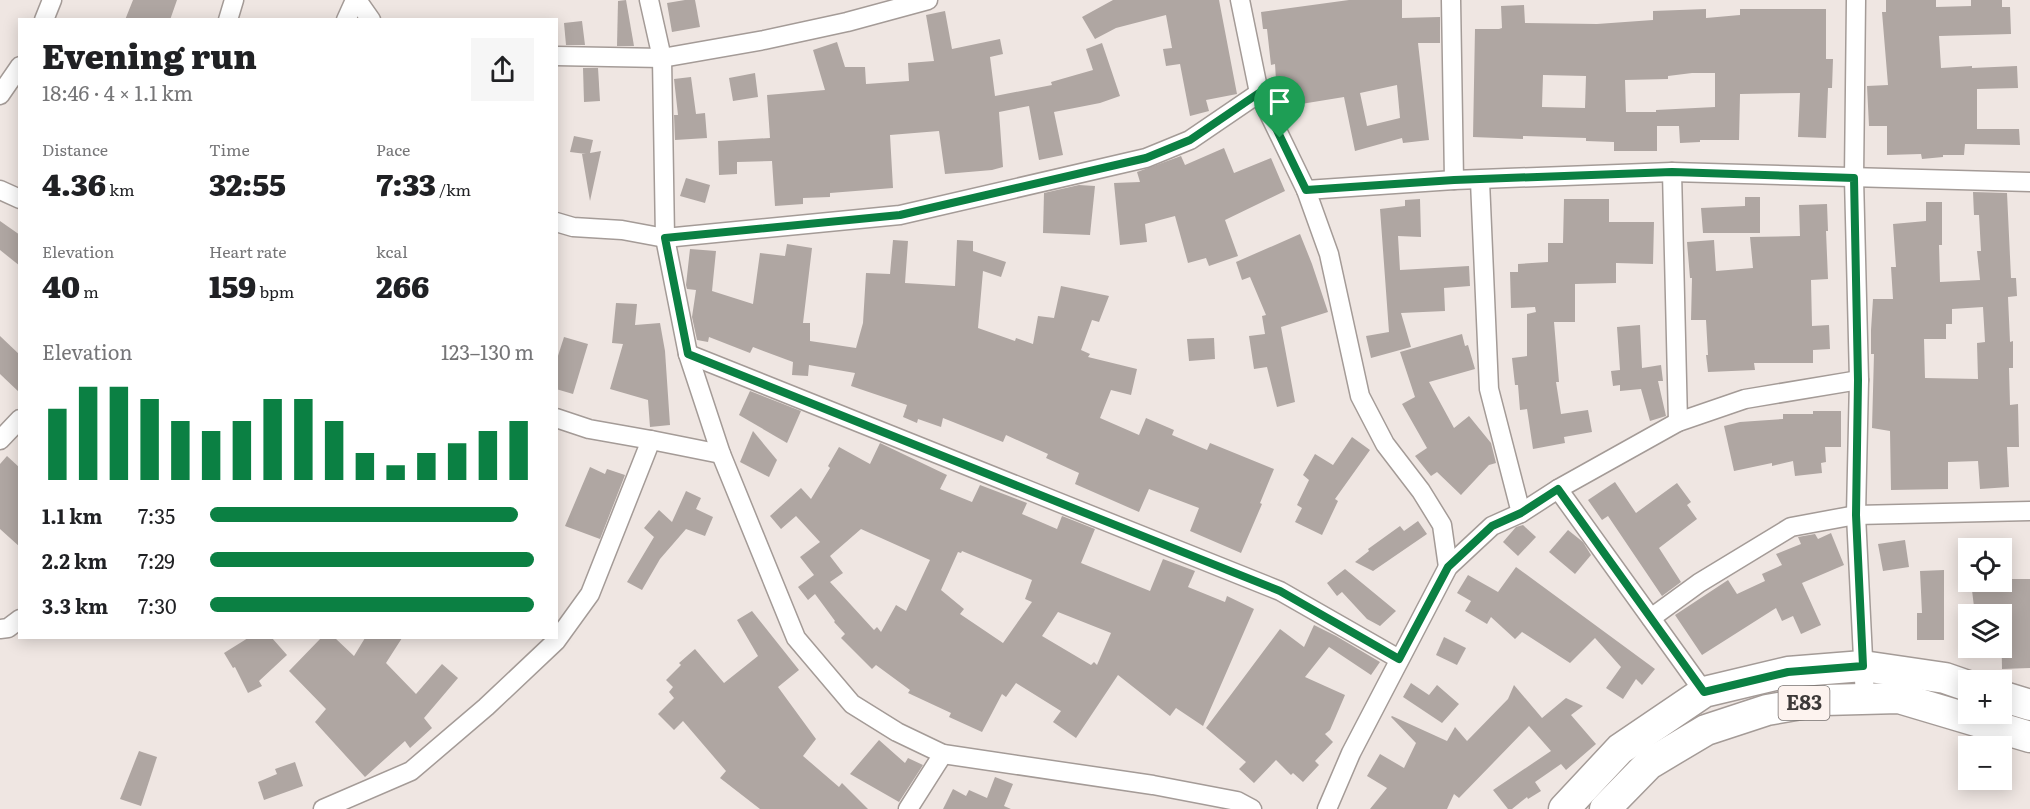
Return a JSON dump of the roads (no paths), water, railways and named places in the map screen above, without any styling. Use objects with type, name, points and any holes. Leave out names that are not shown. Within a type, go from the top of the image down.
[{"type":"main road","name":"E83","points":[[1564,809],[1620,749],[1704,692],[1788,672],[1863,666],[1945,678],[1958,683]]},
{"type":"main road","name":"E83","points":[[1605,809],[1649,764],[1706,730],[1767,710],[1824,700],[1899,698],[2030,737]]},
{"type":"main road","points":[[2012,699],[2030,705]]},
{"type":"street","points":[[45,18],[52,0]]},
{"type":"street","points":[[229,18],[234,0]]},
{"type":"street","points":[[347,18],[356,0],[370,18]]},
{"type":"street","points":[[649,0],[662,58],[665,238],[688,354],[721,454],[796,638],[852,704],[897,732],[943,754],[1153,785],[1237,801],[1252,809]]},
{"type":"street","points":[[558,56],[662,58],[764,40],[847,22],[928,0]]},
{"type":"street","points":[[1240,0],[1259,93],[1306,190],[1329,254],[1360,396],[1385,444],[1442,525],[1448,567]]},
{"type":"street","points":[[1451,0],[1454,180]]},
{"type":"street","points":[[1856,0],[1854,178],[1858,380],[1856,515],[1865,699]]},
{"type":"street","points":[[0,95],[18,69]]},
{"type":"street","points":[[558,223],[573,227],[622,230],[665,238],[900,215],[1146,158],[1190,140],[1259,93]]},
{"type":"street","points":[[1306,190],[1454,180],[1480,181],[1672,172],[2030,182]]},
{"type":"street","points":[[1672,172],[1678,422]]},
{"type":"street","points":[[1480,181],[1489,389],[1521,513]]},
{"type":"street","points":[[0,190],[18,198]]},
{"type":"street","points":[[688,354],[1280,591],[1399,659]]},
{"type":"street","points":[[1327,809],[1351,753],[1448,567],[1492,526],[1521,513],[1558,489],[1678,422],[1745,399],[1858,380]]},
{"type":"street","points":[[558,419],[589,429],[721,454]]},
{"type":"street","points":[[0,440],[18,421]]},
{"type":"street","points":[[558,638],[590,594],[651,440]]},
{"type":"street","points":[[1558,489],[1704,692]]},
{"type":"street","points":[[1651,618],[1699,583],[1791,526],[1856,515],[2030,511]]},
{"type":"street","points":[[0,629],[9,628],[18,621]]},
{"type":"street","points":[[323,809],[411,771],[486,707],[557,639]]},
{"type":"street","points":[[909,809],[943,754]]}]
